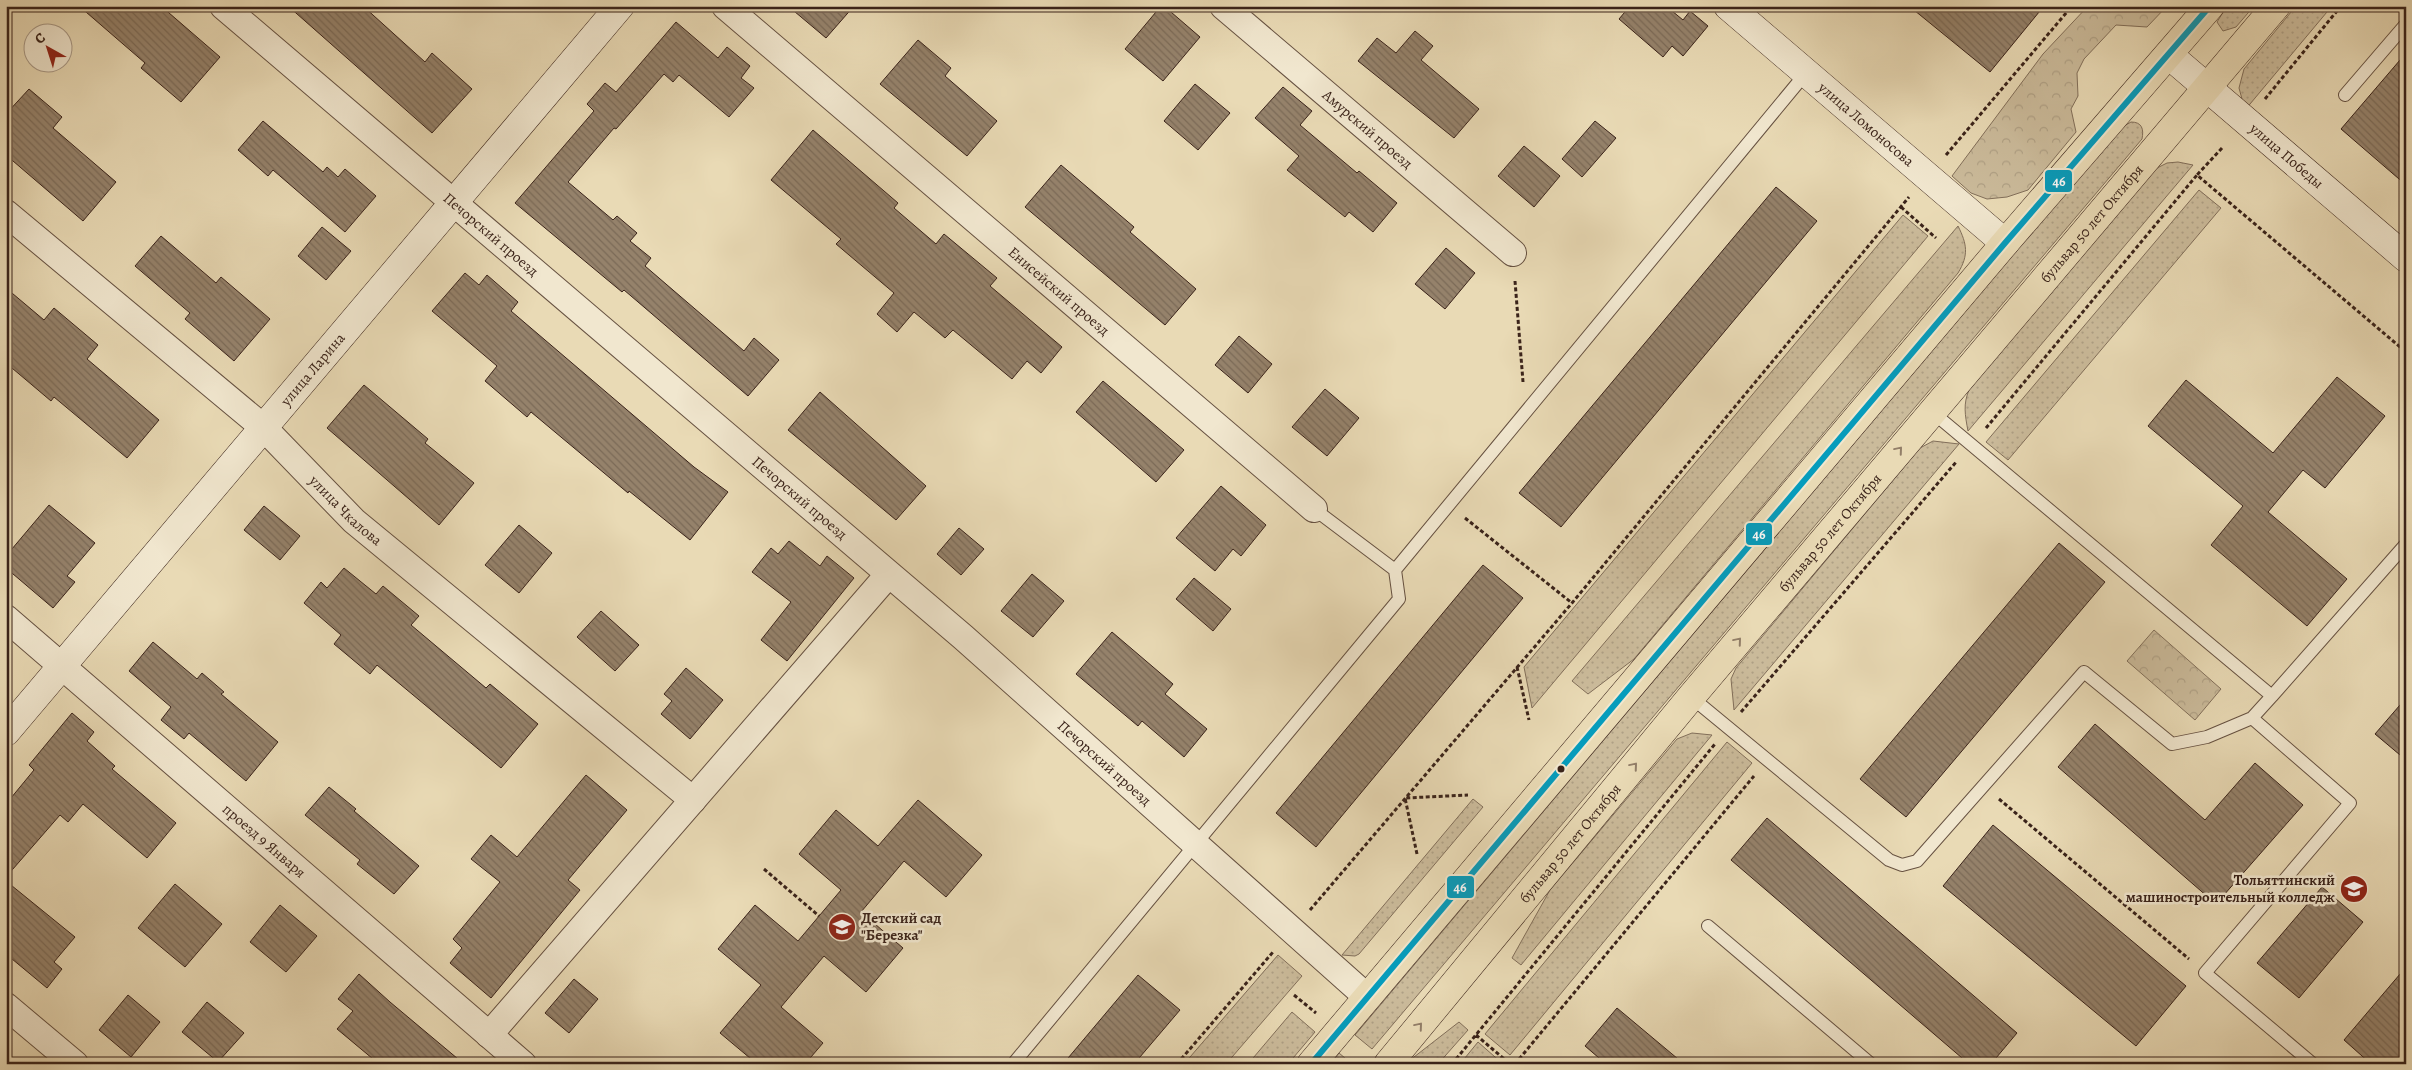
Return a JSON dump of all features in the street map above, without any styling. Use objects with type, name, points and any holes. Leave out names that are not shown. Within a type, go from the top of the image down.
[{"type":"main road","points":[[1311,1064],[2005,243],[2210,6]]},
{"type":"main road","name":"бульвар 50 лет Октября","points":[[1388,1064],[1691,697],[2276,6]]},
{"type":"street","name":"Печорский проезд","points":[[223,6],[963,637],[1367,997]]},
{"type":"street","name":"улица Ларина","points":[[6,732],[620,6]]},
{"type":"street","name":"Енисейский проезд","points":[[726,6],[1314,509]]},
{"type":"street","name":"Амурский проезд","points":[[1223,6],[1513,252]]},
{"type":"street","name":"улица Ломоносова","points":[[1728,6],[2005,243]]},
{"type":"street","name":"улица Победы","points":[[2169,55],[2406,258]]},
{"type":"street","name":"улица Чкалова","points":[[6,213],[264,428],[354,521],[693,800]]},
{"type":"street","points":[[489,1035],[888,575]]},
{"type":"street","name":"проезд 9 Января","points":[[6,618],[523,1064]]},
{"type":"street","points":[[6,1006],[75,1064]]},
{"type":"lane","points":[[2345,95],[2406,24]]},
{"type":"lane","points":[[1013,1064],[1398,599],[1396,570],[1806,73]]},
{"type":"lane","points":[[1932,411],[2272,696]]},
{"type":"lane","name":"Енисейский проезд","points":[[1314,509],[1396,570]]},
{"type":"lane","points":[[1691,697],[1889,860],[1902,865],[1917,861],[2084,672],[2172,744],[2207,737],[2252,718],[2406,544]]},
{"type":"lane","points":[[2252,718],[2350,803],[2205,973],[2313,1064]]},
{"type":"lane","points":[[1708,926],[1872,1064]]},
{"type":"path","points":[[1309,911],[1572,603],[1901,207],[2072,6]]},
{"type":"path","points":[[2264,101],[2341,6]]},
{"type":"path","points":[[1452,1064],[1728,727],[1972,444],[2222,148]]},
{"type":"path","points":[[2198,175],[2406,352]]},
{"type":"path","points":[[1901,207],[1936,238]]},
{"type":"path","points":[[1513,252],[1525,413]]},
{"type":"path","points":[[1449,506],[1572,603]]},
{"type":"path","points":[[1517,667],[1529,720]]},
{"type":"path","points":[[1514,1064],[1768,759]]},
{"type":"path","points":[[1983,785],[2205,973]]},
{"type":"path","points":[[1405,798],[1468,795]]},
{"type":"path","points":[[1405,798],[1417,854]]},
{"type":"path","points":[[764,869],[819,916]]},
{"type":"path","points":[[1177,1064],[1280,945]]},
{"type":"path","points":[[1294,995],[1320,1016]]},
{"type":"path","points":[[1476,1035],[1510,1064]]},
{"type":"green space","points":[[2088,6],[2167,6],[2147,27],[2116,25],[2084,59],[2077,73],[2078,96],[2071,109],[2076,132],[2028,190],[2007,197],[1987,199],[1971,193],[1952,176],[2043,54]]},
{"type":"green space","points":[[2227,6],[2254,6],[2236,27],[2223,31],[2217,22]]},
{"type":"green space","points":[[2296,6],[2332,6],[2245,110],[2239,88],[2244,69]]},
{"type":"green space","points":[[2131,122],[2140,125],[2143,132],[2142,139],[1372,1049],[1355,1035],[2119,129]]},
{"type":"green space","points":[[2178,162],[2193,165],[1968,431],[1965,410],[1969,390],[2153,170],[2167,163]]},
{"type":"green space","points":[[2199,190],[2221,208],[2008,460],[1986,442]]},
{"type":"green space","points":[[1903,215],[1928,236],[1532,708],[1524,667]]},
{"type":"green space","points":[[1958,226],[1965,244],[1965,255],[1962,267],[1958,273],[1634,659],[1588,694],[1572,681]]},
{"type":"green space","points":[[1933,441],[1959,444],[1734,710],[1731,679],[1736,668],[1920,448]]},
{"type":"green space","points":[[2154,630],[2221,689],[2195,720],[2127,661]]},
{"type":"green space","points":[[1692,733],[1712,735],[1521,965],[1512,958],[1550,890],[1677,739]]},
{"type":"green space","points":[[1727,742],[1752,763],[1510,1055],[1485,1034]]},
{"type":"green space","points":[[1473,799],[1483,807],[1359,954],[1355,956],[1342,955]]},
{"type":"green space","points":[[1278,955],[1302,976],[1226,1064],[1184,1064]]},
{"type":"green space","points":[[1292,1012],[1315,1032],[1288,1064],[1248,1064]]},
{"type":"green space","points":[[1459,1022],[1468,1030],[1438,1064],[1405,1064]]},
{"type":"green space","points":[[1478,1042],[1503,1064],[1460,1064]]},
{"type":"green space","points":[[1339,1053],[1352,1064],[1330,1064]]},
{"type":"building","points":[[79,6],[161,6],[220,57],[181,102],[141,68],[145,63]]},
{"type":"building","points":[[288,6],[363,6],[425,62],[432,53],[472,89],[432,133]]},
{"type":"building","points":[[788,6],[854,6],[826,38]]},
{"type":"building","points":[[1161,6],[1164,6],[1200,37],[1163,81],[1125,49]]},
{"type":"building","points":[[1630,6],[1666,6],[1683,20],[1690,11],[1708,26],[1683,56],[1672,46],[1663,57],[1619,19]]},
{"type":"building","points":[[1909,6],[2044,6],[1990,72]]},
{"type":"building","points":[[676,22],[718,58],[727,47],[750,66],[741,78],[754,88],[729,117],[679,75],[673,82],[664,74],[568,182],[613,220],[617,216],[637,233],[630,241],[651,258],[645,266],[744,351],[754,338],[779,360],[748,396],[624,290],[622,292],[515,203],[594,111],[587,104],[605,83],[616,92]]},
{"type":"building","points":[[1415,31],[1433,46],[1421,60],[1479,109],[1454,138],[1358,61],[1377,38],[1396,53]]},
{"type":"building","points":[[918,40],[951,68],[945,76],[997,121],[967,156],[880,84]]},
{"type":"building","points":[[2406,53],[2406,185],[2341,129]]},
{"type":"building","points":[[1195,84],[1230,113],[1198,150],[1164,121]]},
{"type":"building","points":[[1283,87],[1312,111],[1300,125],[1357,173],[1359,171],[1397,203],[1373,232],[1349,212],[1345,217],[1287,170],[1299,156],[1255,118]]},
{"type":"building","points":[[29,89],[62,117],[53,128],[116,182],[83,221],[6,155],[6,114]]},
{"type":"building","points":[[263,121],[323,172],[327,167],[338,177],[345,169],[376,196],[345,232],[273,170],[268,176],[238,150]]},
{"type":"building","points":[[1595,121],[1616,138],[1582,177],[1562,159]]},
{"type":"building","points":[[813,130],[898,203],[894,208],[936,244],[944,234],[997,278],[990,286],[1062,347],[1041,373],[1027,361],[1012,379],[953,330],[945,338],[914,312],[897,332],[877,314],[894,293],[836,244],[841,239],[771,180]]},
{"type":"building","points":[[1524,146],[1560,176],[1534,207],[1498,176]]},
{"type":"building","points":[[1061,165],[1134,227],[1130,232],[1196,289],[1165,325],[1025,207]]},
{"type":"building","points":[[1776,187],[1817,221],[1561,527],[1519,493]]},
{"type":"building","points":[[322,227],[351,251],[326,280],[298,256]]},
{"type":"building","points":[[161,236],[216,283],[221,277],[270,319],[234,361],[185,319],[190,313],[135,266]]},
{"type":"building","points":[[1446,248],[1475,273],[1445,309],[1415,284]]},
{"type":"building","points":[[465,273],[479,285],[487,275],[518,302],[511,311],[694,467],[728,492],[690,540],[629,491],[628,493],[531,412],[527,417],[485,381],[497,366],[432,311]]},
{"type":"building","points":[[6,288],[44,320],[54,308],[98,345],[87,359],[159,420],[127,458],[54,397],[51,401],[6,363]]},
{"type":"building","points":[[1239,336],[1272,364],[1248,393],[1215,365]]},
{"type":"building","points":[[2337,377],[2385,416],[2325,488],[2303,470],[2268,512],[2347,579],[2307,626],[2211,545],[2243,506],[2148,426],[2186,380],[2273,453]]},
{"type":"building","points":[[1103,381],[1184,450],[1156,482],[1076,412]]},
{"type":"building","points":[[364,385],[428,439],[425,443],[474,483],[439,525],[327,428]]},
{"type":"building","points":[[1325,389],[1359,418],[1327,456],[1292,427]]},
{"type":"building","points":[[820,392],[926,486],[896,520],[788,430]]},
{"type":"building","points":[[1221,486],[1266,525],[1241,556],[1233,549],[1215,571],[1176,538]]},
{"type":"building","points":[[49,505],[95,543],[67,576],[75,582],[53,608],[6,568],[6,556]]},
{"type":"building","points":[[264,506],[300,536],[280,560],[244,530]]},
{"type":"building","points":[[519,525],[552,553],[519,593],[485,565]]},
{"type":"building","points":[[959,528],[984,549],[961,575],[937,554]]},
{"type":"building","points":[[789,541],[820,566],[827,556],[854,578],[787,661],[761,640],[791,602],[752,572],[771,548],[778,554]]},
{"type":"building","points":[[2059,543],[2105,582],[1906,817],[1860,779]]},
{"type":"building","points":[[1483,565],[1523,598],[1316,847],[1276,813]]},
{"type":"building","points":[[344,568],[376,594],[383,586],[419,616],[411,625],[486,688],[490,684],[538,724],[501,768],[377,665],[370,674],[334,644],[341,635],[304,603],[321,582],[327,588]]},
{"type":"building","points":[[1032,574],[1064,601],[1033,637],[1001,611]]},
{"type":"building","points":[[1194,578],[1231,609],[1213,631],[1176,599]]},
{"type":"building","points":[[601,611],[639,645],[615,671],[577,637]]},
{"type":"building","points":[[1112,632],[1173,684],[1165,694],[1207,729],[1184,757],[1142,721],[1138,726],[1076,674]]},
{"type":"building","points":[[153,642],[197,679],[202,673],[224,692],[221,694],[278,742],[246,781],[189,733],[184,739],[161,720],[171,707],[129,671]]},
{"type":"building","points":[[686,668],[723,700],[690,739],[661,714],[672,701],[664,694]]},
{"type":"building","points":[[2406,698],[2406,760],[2375,734]]},
{"type":"building","points":[[72,713],[94,732],[87,741],[115,766],[112,769],[176,823],[147,858],[83,804],[68,822],[60,815],[6,877],[6,804],[34,770],[29,765]]},
{"type":"building","points":[[2095,724],[2205,820],[2255,763],[2303,805],[2216,904],[2058,767]]},
{"type":"building","points":[[586,775],[627,810],[568,880],[580,890],[491,998],[450,963],[462,948],[453,939],[500,882],[471,859],[491,835],[517,857]]},
{"type":"building","points":[[329,787],[356,809],[354,811],[419,866],[394,894],[357,864],[360,860],[305,815]]},
{"type":"building","points":[[918,800],[982,855],[946,897],[904,861],[861,912],[903,948],[866,992],[824,956],[781,1007],[823,1043],[805,1064],[757,1064],[720,1033],[761,985],[718,949],[755,905],[798,941],[841,890],[799,854],[836,810],[878,846]]},
{"type":"building","points":[[1767,818],[2017,1033],[1991,1064],[1969,1064],[1731,860]]},
{"type":"building","points":[[1993,825],[2186,986],[2136,1046],[1943,886]]},
{"type":"building","points":[[6,881],[75,937],[54,962],[62,969],[47,988],[6,954]]},
{"type":"building","points":[[175,884],[222,924],[185,967],[138,928]]},
{"type":"building","points":[[2322,887],[2363,922],[2299,998],[2257,963]]},
{"type":"building","points":[[280,905],[317,936],[286,972],[250,942]]},
{"type":"building","points":[[2406,967],[2406,1064],[2371,1064],[2344,1040]]},
{"type":"building","points":[[359,974],[464,1064],[379,1064],[337,1029],[353,1011],[338,999]]},
{"type":"building","points":[[1138,975],[1180,1010],[1134,1064],[1063,1064]]},
{"type":"building","points":[[574,979],[598,999],[569,1033],[545,1013]]},
{"type":"building","points":[[128,995],[160,1022],[131,1057],[99,1030]]},
{"type":"building","points":[[207,1002],[244,1033],[218,1062],[182,1032]]},
{"type":"building","points":[[1617,1008],[1684,1064],[1606,1064],[1585,1046]]},
{"type":"transit line","name":"46","points":[[1311,1064],[2005,243],[2210,6]]},
{"type":"place","name":"Тольяттинский машиностроительный колледж","points":[[2354,889]]},
{"type":"place","name":"Детский сад \"Березка\"","points":[[842,927]]}]
